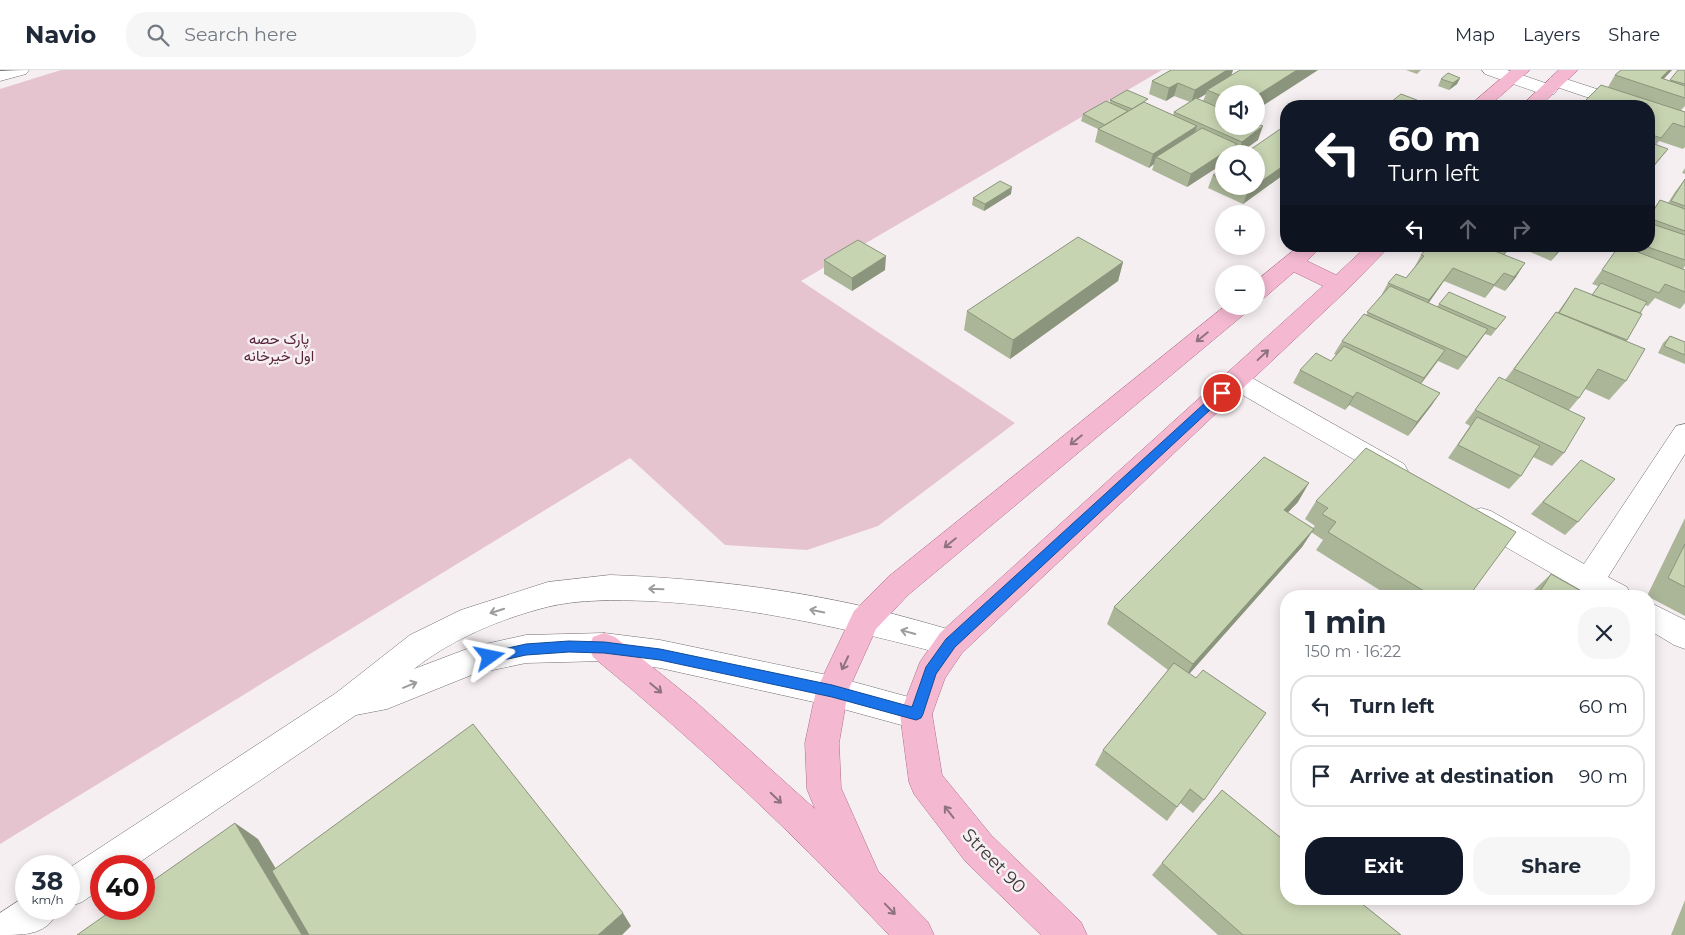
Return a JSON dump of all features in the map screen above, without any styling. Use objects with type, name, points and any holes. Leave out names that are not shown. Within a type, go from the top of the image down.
[{"type":"main road","points":[[1485,100],[1517,74]]},
{"type":"main road","points":[[1536,100],[1558,80]]},
{"type":"main road","points":[[1265,285],[1305,252]]},
{"type":"main road","points":[[916,714],[931,672],[951,643],[1374,252]]},
{"type":"main road","points":[[1293,263],[1339,285]]},
{"type":"main road","points":[[865,883],[824,789],[822,742],[832,691],[865,620],[898,586],[1229,315]]},
{"type":"main road","points":[[604,647],[655,687],[717,742],[865,883],[915,935]]},
{"type":"main road","name":"Street 90","points":[[916,714],[926,782],[978,848],[1068,935]]},
{"type":"street","points":[[0,76],[20,70]]},
{"type":"street","points":[[1491,70],[1558,80],[1613,100]]},
{"type":"street","points":[[1236,380],[1417,483]]},
{"type":"street","points":[[1589,581],[1685,433]]},
{"type":"street","points":[[1460,508],[1605,590]]},
{"type":"street","points":[[120,855],[347,703],[421,645],[472,619],[548,594],[610,587],[677,590],[755,600],[865,620],[951,643]]},
{"type":"street","points":[[1655,618],[1685,636]]},
{"type":"street","points":[[347,703],[387,694],[472,661],[526,649],[604,647],[660,654],[832,691],[916,714]]},
{"type":"street","points":[[1,935],[24,920]]},
{"type":"green space","name":"پارک حصه اول خیرخانه","points":[[61,70],[1162,70],[801,281],[1015,423],[878,526],[807,550],[725,545],[630,458],[0,844],[0,89]]},
{"type":"building","points":[[1171,70],[1227,70],[1195,90],[1178,83],[1169,88],[1152,81]]},
{"type":"building","points":[[1240,70],[1297,70],[1265,90],[1265,85],[1215,85]]},
{"type":"building","points":[[1621,70],[1669,70],[1661,78],[1685,86],[1685,98],[1615,75]]},
{"type":"building","points":[[1678,70],[1685,70],[1685,84],[1670,80]]},
{"type":"building","points":[[1448,73],[1460,78],[1453,83],[1441,79]]},
{"type":"building","points":[[1215,85],[1215,93],[1207,90]]},
{"type":"building","points":[[1601,85],[1648,100],[1586,100]]},
{"type":"building","points":[[1127,90],[1148,99],[1132,109],[1110,100]]},
{"type":"building","points":[[1401,94],[1417,100],[1394,100]]},
{"type":"building","points":[[1196,98],[1215,106],[1215,130],[1174,112]]},
{"type":"building","points":[[1106,101],[1128,111],[1105,125],[1083,114]]},
{"type":"building","points":[[1144,102],[1197,126],[1153,154],[1098,129]]},
{"type":"building","points":[[1655,102],[1685,112],[1685,127],[1673,123],[1661,138],[1655,136]]},
{"type":"building","points":[[1202,128],[1237,144],[1215,145],[1215,158],[1191,174],[1156,157]]},
{"type":"building","points":[[1280,129],[1280,168],[1265,179],[1265,145],[1257,145]]},
{"type":"building","points":[[1226,135],[1251,135],[1242,142]]},
{"type":"building","points":[[1655,144],[1668,149],[1655,164]]},
{"type":"building","points":[[1685,179],[1685,206],[1671,201]]},
{"type":"building","points":[[1000,181],[1012,187],[985,204],[973,198]]},
{"type":"building","points":[[1660,200],[1685,209],[1685,231],[1655,220],[1655,208]]},
{"type":"building","points":[[1655,225],[1685,235],[1685,260],[1655,250]]},
{"type":"building","points":[[1078,237],[1123,262],[1013,340],[967,311]]},
{"type":"building","points":[[858,240],[886,256],[852,278],[824,260]]},
{"type":"building","points":[[1424,252],[1497,252],[1525,263],[1514,277],[1504,273],[1494,285],[1453,268],[1429,300],[1388,283],[1396,274],[1406,278],[1424,256],[1421,255]]},
{"type":"building","points":[[1615,252],[1638,252],[1685,270],[1685,292],[1665,284],[1659,293],[1602,270]]},
{"type":"building","points":[[1601,283],[1647,302],[1640,313],[1592,295]]},
{"type":"building","points":[[1390,286],[1488,329],[1467,357],[1367,312]]},
{"type":"building","points":[[1575,288],[1642,314],[1627,340],[1559,313]]},
{"type":"building","points":[[1449,292],[1506,317],[1496,329],[1439,304]]},
{"type":"building","points":[[1556,312],[1645,349],[1626,381],[1598,369],[1579,398],[1514,369]]},
{"type":"building","points":[[1364,314],[1445,350],[1424,378],[1342,341]]},
{"type":"building","points":[[1670,336],[1685,342],[1685,355],[1664,346]]},
{"type":"building","points":[[1344,346],[1440,393],[1417,422],[1357,392],[1353,397],[1300,370],[1316,353],[1331,361]]},
{"type":"building","points":[[1499,377],[1585,418],[1564,453],[1475,410]]},
{"type":"building","points":[[1477,417],[1540,446],[1521,476],[1458,445]]},
{"type":"building","points":[[1366,448],[1516,532],[1473,590],[1422,590],[1328,532],[1336,522],[1322,514],[1328,508],[1316,501]]},
{"type":"building","points":[[1264,457],[1309,483],[1284,510],[1314,529],[1193,664],[1114,607]]},
{"type":"building","points":[[1581,460],[1615,479],[1578,522],[1543,502]]},
{"type":"building","points":[[1685,544],[1685,587],[1668,578]]},
{"type":"building","points":[[1551,574],[1579,590],[1541,590]]},
{"type":"building","points":[[1174,663],[1196,678],[1203,670],[1266,713],[1204,800],[1190,789],[1177,807],[1103,750]]},
{"type":"building","points":[[473,724],[623,913],[598,935],[309,935],[272,871]]},
{"type":"building","points":[[1222,790],[1280,837],[1280,905],[1364,905],[1401,935],[1243,935],[1162,863]]},
{"type":"building","points":[[235,823],[302,935],[77,935],[98,920],[155,920],[155,879]]},
{"type":"route","points":[[490,657],[526,649],[569,647],[604,647],[660,654],[832,691],[916,714],[931,672],[951,643],[1222,393]]}]
